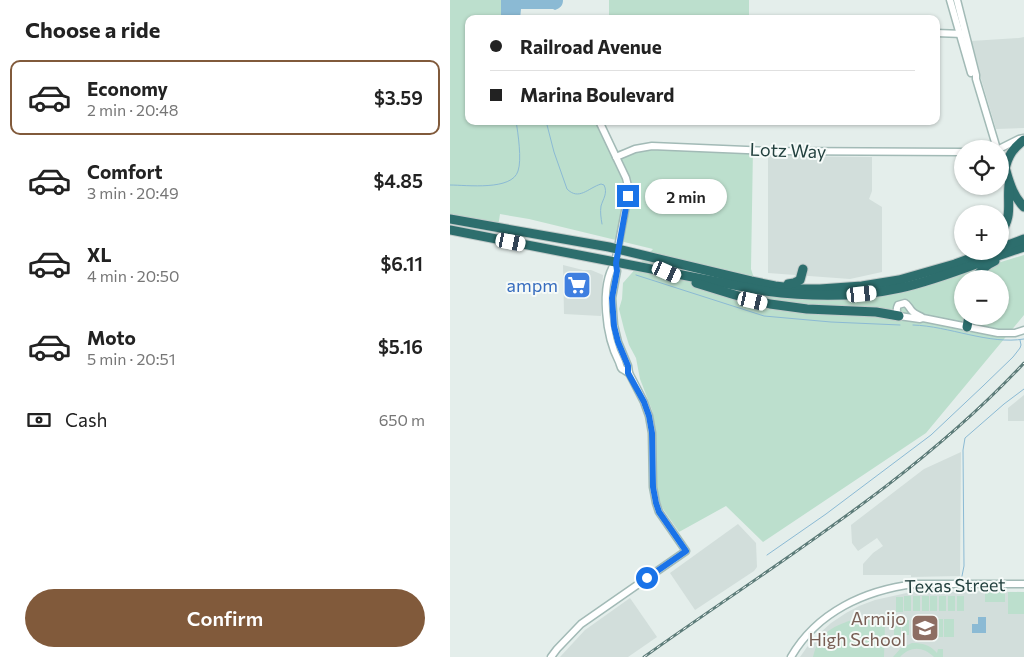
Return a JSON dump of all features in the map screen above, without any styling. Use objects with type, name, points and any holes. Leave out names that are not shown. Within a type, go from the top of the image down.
[{"type":"highway","points":[[1009,156],[1024,139]]},
{"type":"highway","points":[[1009,183],[1015,197],[1024,207]]},
{"type":"highway","points":[[450,218],[618,249],[775,286],[801,289],[880,284],[942,268],[965,260]]},
{"type":"highway","points":[[450,230],[766,291],[818,296],[850,295],[900,288],[922,282],[1023,244]]},
{"type":"highway","points":[[1009,246],[1023,244]]},
{"type":"highway","points":[[981,270],[1011,254],[1023,244]]},
{"type":"highway","points":[[942,268],[956,260]]},
{"type":"highway","points":[[775,286],[798,282],[801,278],[802,269],[804,278],[808,283],[828,288]]},
{"type":"highway","points":[[667,272],[684,280],[735,296],[770,304],[807,310],[876,312],[899,316]]},
{"type":"street","points":[[950,0],[976,74],[995,140]]},
{"type":"street","points":[[956,0],[963,34]]},
{"type":"street","points":[[940,34],[963,34]]},
{"type":"street","points":[[601,125],[626,178],[628,190],[613,293],[614,321],[618,342],[628,366],[628,373]]},
{"type":"street","points":[[1009,144],[1019,139],[1024,139]]},
{"type":"street","name":"Lotz Way","points":[[616,157],[635,149],[652,146],[768,151],[954,152]]},
{"type":"street","points":[[551,657],[581,624],[686,551],[659,512],[653,487],[652,433],[649,416],[644,402],[628,373],[622,369],[613,350],[607,326],[607,288],[610,270],[616,263]]},
{"type":"street","points":[[923,318],[920,320],[899,316],[896,308],[898,305],[906,303],[912,311],[923,318],[967,327],[1006,333],[1024,330]]},
{"type":"street","points":[[606,310],[609,310],[614,321]]},
{"type":"street","name":"Texas Street","points":[[791,657],[809,633],[825,617],[844,604],[874,592],[915,584],[1024,584]]},
{"type":"shaded area","points":[[1024,37],[1024,128],[996,129],[971,41]]},
{"type":"shaded area","points":[[768,156],[872,157],[872,191],[869,199],[882,207],[882,272],[850,279],[768,273]]},
{"type":"shaded area","points":[[563,265],[591,270],[603,275],[601,316],[564,314]]},
{"type":"shaded area","points":[[1024,395],[1024,421],[1008,421],[1008,408]]},
{"type":"shaded area","points":[[961,452],[960,576],[911,577],[911,575],[863,575],[863,564],[883,546],[877,538],[858,551],[852,543],[851,525],[924,469]]},
{"type":"shaded area","points":[[738,524],[756,543],[757,567],[754,571],[695,610],[670,573]]},
{"type":"shaded area","name":"Armijo High School","points":[[911,592],[1024,592],[1024,657],[800,657],[807,647],[831,623],[859,606],[875,600]]},
{"type":"shaded area","points":[[630,598],[657,637],[628,657],[560,657],[585,630]]},
{"type":"green space","points":[[450,0],[512,0],[512,15],[465,15],[465,125],[604,125],[617,151],[648,143],[753,148],[751,269],[758,291],[926,285],[954,276],[954,325],[1009,325],[1009,270],[975,270],[1024,255],[1024,315],[926,433],[763,542],[726,506],[679,532],[663,509],[655,490],[655,430],[652,410],[640,379],[636,358],[629,345],[619,309],[623,283],[653,249],[529,219],[500,214],[498,227],[450,219]]},
{"type":"green space","points":[[609,0],[749,0],[749,15],[609,15]]},
{"type":"green space","points":[[985,591],[1005,592],[1005,602],[985,602]]},
{"type":"green space","points":[[1008,592],[1024,592],[1024,614],[1008,614]]},
{"type":"green space","points":[[904,596],[911,596],[911,611],[904,611]]},
{"type":"green space","points":[[913,596],[920,596],[920,611],[913,611]]},
{"type":"green space","points":[[922,596],[929,596],[929,611],[922,611]]},
{"type":"green space","points":[[930,596],[937,596],[937,611],[930,611]]},
{"type":"green space","points":[[939,596],[946,596],[946,611],[939,611]]},
{"type":"green space","points":[[948,596],[955,596],[955,611],[948,611]]},
{"type":"green space","points":[[957,596],[964,596],[964,611],[957,611]]},
{"type":"green space","points":[[896,597],[903,597],[903,612],[896,612]]},
{"type":"green space","points":[[911,619],[921,619],[921,637],[911,637]]},
{"type":"green space","points":[[922,619],[932,619],[932,637],[922,637]]},
{"type":"green space","points":[[933,619],[943,619],[943,637],[933,637]]},
{"type":"green space","points":[[944,619],[954,619],[954,637],[944,637]]},
{"type":"green space","points":[[852,620],[875,620],[885,624],[884,657],[813,657],[818,642],[826,632]]},
{"type":"green space","points":[[894,620],[901,620],[901,635],[894,635]]},
{"type":"green space","points":[[902,620],[909,620],[909,635],[902,635]]},
{"type":"green space","points":[[912,643],[926,645],[937,653],[938,649],[943,649],[943,657],[934,657],[921,649],[912,649],[900,657],[893,657],[901,648]]},
{"type":"water","points":[[501,0],[563,0],[561,6],[555,10],[521,9],[520,15],[501,15]]},
{"type":"water","points":[[978,617],[986,617],[986,633],[972,633],[972,624],[978,624]]},
{"type":"waterway","points":[[450,185],[488,186],[507,182],[514,177],[518,171],[520,160],[516,125]]},
{"type":"waterway","points":[[547,125],[567,189],[580,194],[601,184],[604,185],[605,193],[601,206],[602,224]]},
{"type":"waterway","points":[[636,275],[764,316],[831,322],[900,325]]},
{"type":"waterway","points":[[913,325],[941,328],[997,339],[1024,339]]},
{"type":"waterway","points":[[767,555],[826,514],[931,435],[1013,357],[1020,348],[1020,340]]},
{"type":"waterway","points":[[962,576],[964,566],[963,450],[965,438],[1024,389]]},
{"type":"railway","points":[[644,657],[842,519],[890,483],[981,406],[1024,363]]},
{"type":"place","name":"ampm","points":[[577,285]]},
{"type":"place","name":"Armijo High School","points":[[925,628]]},
{"type":"route","points":[[628,196],[619,240],[616,263],[617,271],[612,298],[614,326],[618,342],[628,366],[628,373],[644,402],[649,416],[653,445],[653,487],[656,503],[666,524],[686,551],[647,578]]}]
